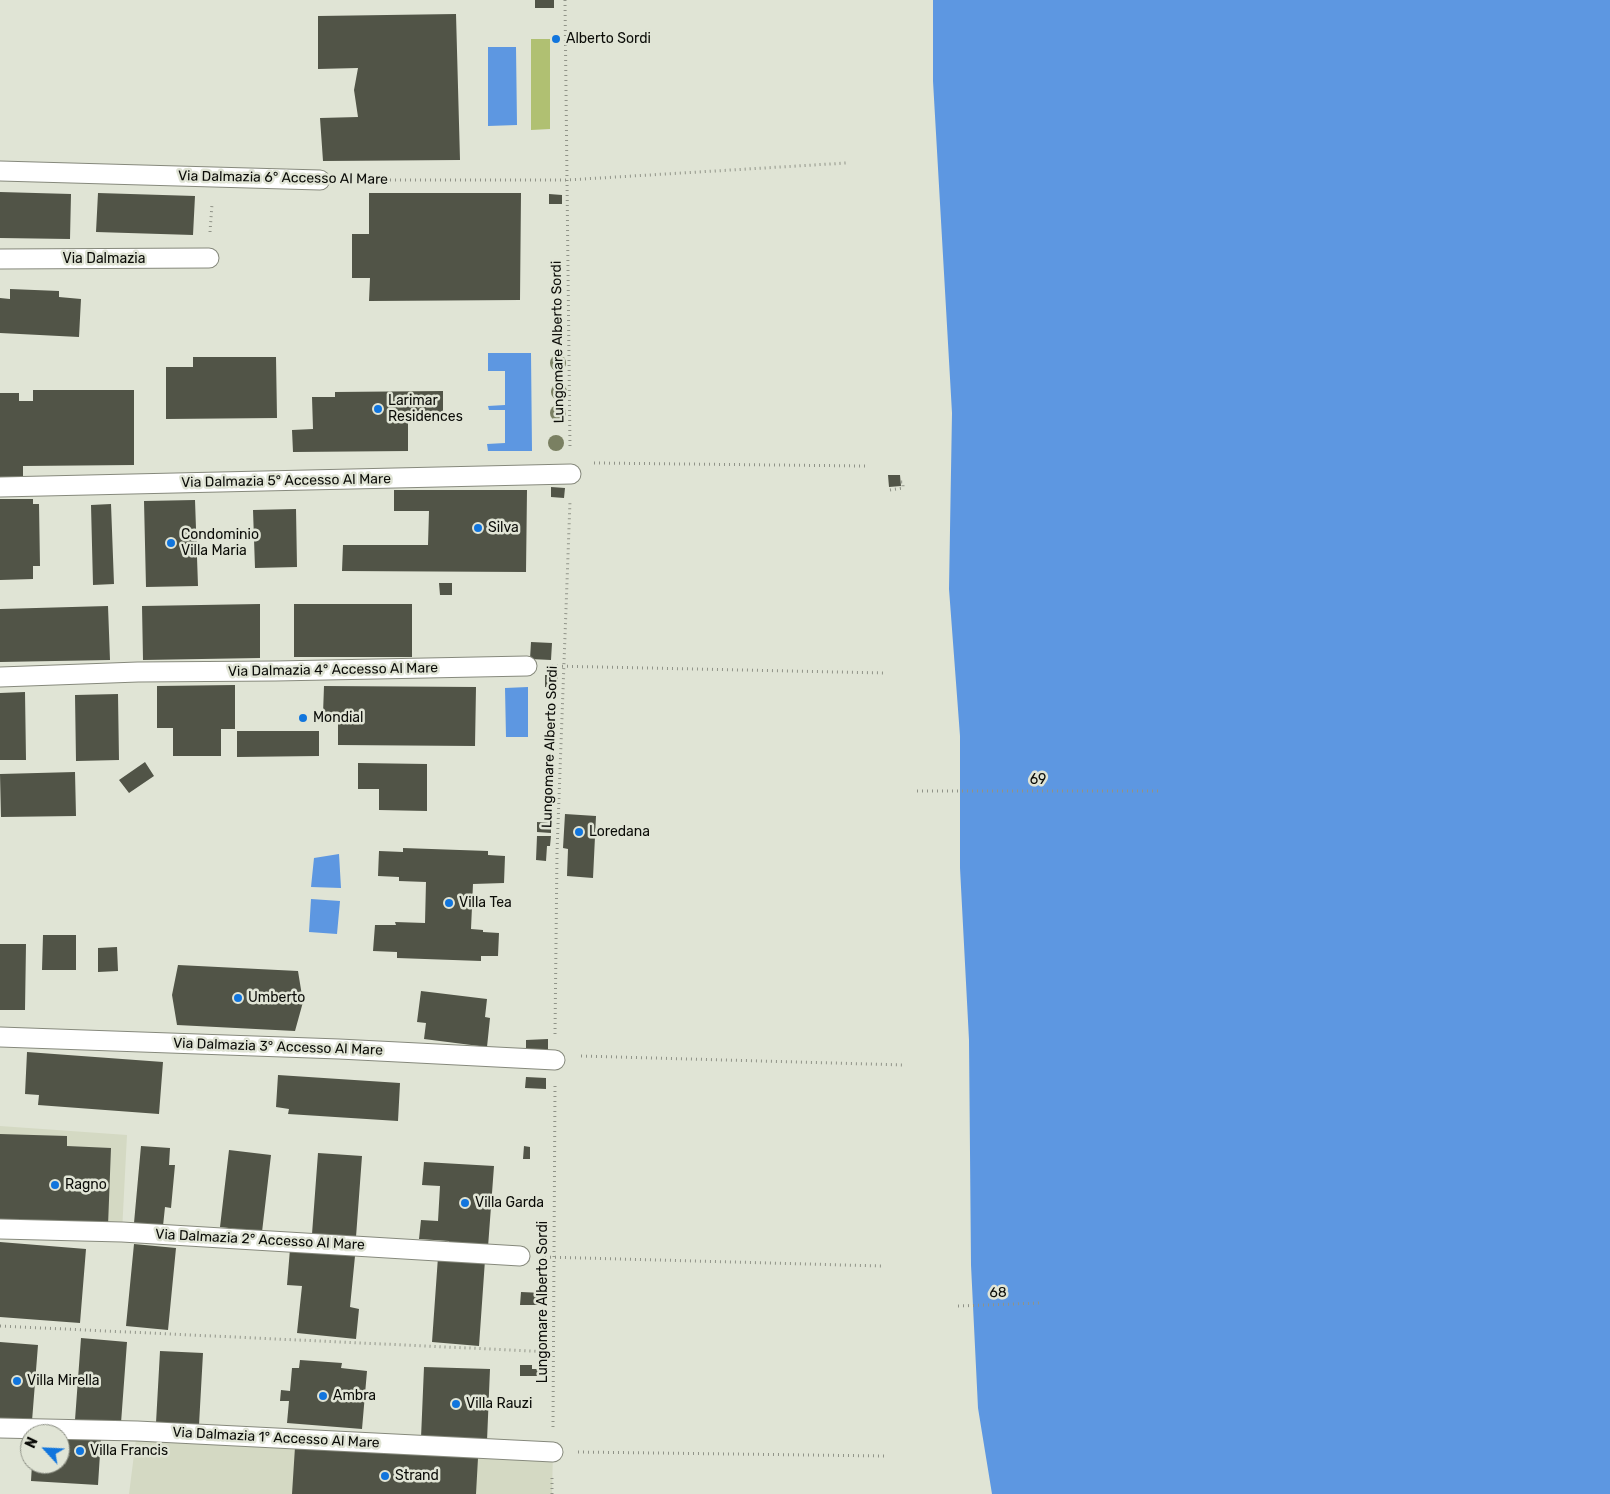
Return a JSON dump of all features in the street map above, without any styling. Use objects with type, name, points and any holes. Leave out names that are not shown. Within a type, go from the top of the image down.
[{"type":"lane","name":"Via Dalmazia 6° Accesso Al Mare","points":[[0,171],[320,180]]},
{"type":"lane","name":"Via Dalmazia","points":[[0,259],[209,258]]},
{"type":"lane","name":"Via Dalmazia 5° Accesso Al Mare","points":[[0,487],[571,468]]},
{"type":"lane","name":"Via Dalmazia 4° Accesso Al Mare","points":[[0,677],[138,672],[527,666]]},
{"type":"lane","name":"Via Dalmazia 3° Accesso Al Mare","points":[[0,1037],[555,1058]]},
{"type":"lane","name":"Via Dalmazia 2° Accesso Al Mare","points":[[0,1229],[122,1232],[520,1256]]},
{"type":"lane","name":"Via Dalmazia 1° Accesso Al Mare","points":[[0,1428],[137,1431],[553,1452]]},
{"type":"path","name":"Lungomare Alberto Sordi","points":[[552,1494],[557,852],[571,468],[565,0]]},
{"type":"path","name":"Via Dalmazia 6° Accesso Al Mare","points":[[320,180],[567,180],[846,163]]},
{"type":"path","points":[[209,258],[213,177]]},
{"type":"path","points":[[571,468],[865,466]]},
{"type":"path","points":[[890,490],[903,488],[902,482]]},
{"type":"path","points":[[564,666],[885,673]]},
{"type":"path","name":"69","points":[[916,791],[1158,791]]},
{"type":"path","points":[[555,1058],[905,1065]]},
{"type":"path","points":[[555,1257],[882,1266]]},
{"type":"path","name":"68","points":[[958,1306],[1040,1303]]},
{"type":"path","points":[[0,1326],[553,1352]]},
{"type":"path","points":[[553,1452],[885,1456]]},
{"type":"shaded area","name":"Ragno","points":[[0,1126],[127,1135],[122,1232],[0,1229]]},
{"type":"shaded area","points":[[137,1431],[553,1452],[552,1494],[129,1494]]},
{"type":"green space","points":[[531,39],[550,39],[550,129],[531,130]]},
{"type":"water","points":[[933,0],[1610,0],[1610,1494],[992,1494],[978,1408],[971,1265],[969,1040],[960,868],[960,736],[949,589],[952,413],[933,81]]},
{"type":"water","points":[[488,47],[516,47],[517,125],[488,126]]},
{"type":"water","points":[[488,353],[531,353],[532,451],[488,451],[487,444],[505,443],[505,410],[489,410],[488,406],[505,405],[505,371],[488,371]]},
{"type":"water","points":[[528,687],[528,737],[506,737],[505,688]]},
{"type":"water","points":[[339,854],[341,888],[311,887],[314,858]]},
{"type":"water","points":[[311,899],[340,901],[337,934],[309,932]]},
{"type":"building","points":[[535,0],[554,0],[554,8],[535,8]]},
{"type":"building","points":[[456,14],[460,160],[323,161],[320,118],[358,117],[354,90],[358,68],[318,69],[318,16]]},
{"type":"building","points":[[0,192],[71,194],[70,239],[0,238]]},
{"type":"building","points":[[98,193],[195,196],[193,235],[96,232]]},
{"type":"building","points":[[369,193],[521,193],[520,300],[369,301],[370,278],[352,278],[352,234],[369,234]]},
{"type":"building","points":[[549,194],[562,195],[562,204],[549,204]]},
{"type":"building","points":[[10,289],[59,291],[59,297],[81,299],[79,337],[0,333],[0,298],[10,299]]},
{"type":"building","points":[[553,315],[559,316],[561,340],[553,340]]},
{"type":"building","points":[[193,357],[276,357],[277,418],[166,419],[166,367],[193,367]]},
{"type":"building","points":[[33,390],[134,390],[134,465],[23,466],[23,477],[0,478],[0,393],[19,393],[19,401],[33,401]]},
{"type":"building","name":"Larimar Residences","points":[[443,391],[443,422],[408,422],[408,451],[293,452],[292,430],[313,429],[312,397],[335,397],[335,392]]},
{"type":"building","points":[[888,475],[900,475],[901,486],[889,487]]},
{"type":"building","points":[[551,487],[565,488],[564,498],[551,497]]},
{"type":"building","name":"Silva","points":[[394,490],[527,490],[526,572],[342,571],[343,545],[428,545],[429,511],[394,511]]},
{"type":"building","points":[[0,499],[33,499],[33,504],[39,504],[40,566],[33,566],[33,579],[0,580]]},
{"type":"building","name":"Condominio Villa Maria","points":[[195,500],[198,586],[146,587],[144,501]]},
{"type":"building","points":[[111,504],[114,584],[93,585],[91,505]]},
{"type":"building","points":[[296,509],[297,567],[255,568],[253,510]]},
{"type":"building","points":[[439,583],[452,583],[452,595],[440,595]]},
{"type":"building","points":[[260,604],[260,658],[143,660],[142,606]]},
{"type":"building","points":[[294,604],[412,604],[412,657],[294,657]]},
{"type":"building","points":[[108,606],[110,660],[0,662],[0,609]]},
{"type":"building","points":[[531,642],[552,643],[551,660],[530,659]]},
{"type":"building","points":[[545,675],[558,675],[558,688],[545,687]]},
{"type":"building","points":[[235,685],[235,729],[221,729],[221,756],[173,756],[173,728],[157,728],[157,686]]},
{"type":"building","points":[[324,686],[476,687],[475,746],[338,745],[338,713],[323,714]]},
{"type":"building","points":[[25,692],[26,760],[0,760],[0,693]]},
{"type":"building","points":[[118,694],[119,760],[76,761],[75,695]]},
{"type":"building","points":[[237,731],[319,731],[319,756],[237,757]]},
{"type":"building","points":[[145,762],[154,776],[129,793],[119,780]]},
{"type":"building","points":[[358,763],[427,764],[427,811],[379,810],[379,789],[358,789]]},
{"type":"building","points":[[75,772],[76,816],[1,817],[0,774]]},
{"type":"building","points":[[565,814],[596,816],[593,878],[567,876],[568,849],[563,848]]},
{"type":"building","points":[[537,822],[551,823],[551,833],[537,832]]},
{"type":"building","points":[[537,836],[551,836],[550,846],[547,846],[546,861],[536,860]]},
{"type":"building","name":"Villa Tea","points":[[403,848],[488,851],[488,855],[505,856],[504,883],[473,884],[471,929],[499,933],[498,956],[481,956],[481,961],[397,958],[397,952],[373,951],[375,925],[396,925],[395,922],[425,923],[426,882],[399,881],[399,877],[378,876],[379,851],[403,852]]},
{"type":"building","points":[[43,935],[76,935],[76,970],[42,970]]},
{"type":"building","points":[[0,944],[26,944],[25,1010],[0,1010]]},
{"type":"building","points":[[117,947],[118,971],[98,972],[98,948]]},
{"type":"building","name":"Umberto","points":[[178,965],[298,971],[303,1002],[295,1031],[177,1025],[172,995]]},
{"type":"building","points":[[421,991],[487,999],[485,1017],[490,1018],[487,1047],[424,1039],[426,1023],[417,1022]]},
{"type":"building","points":[[548,1039],[548,1056],[526,1055],[526,1040]]},
{"type":"building","points":[[27,1052],[163,1062],[159,1114],[38,1105],[39,1095],[25,1094]]},
{"type":"building","points":[[278,1075],[400,1083],[398,1121],[288,1114],[289,1109],[276,1107]]},
{"type":"building","points":[[526,1077],[546,1078],[546,1089],[525,1088]]},
{"type":"building","name":"Ragno","points":[[0,1134],[67,1136],[67,1146],[111,1148],[108,1226],[0,1223]]},
{"type":"building","points":[[141,1146],[170,1148],[169,1165],[175,1165],[171,1208],[165,1207],[163,1226],[134,1223]]},
{"type":"building","points":[[524,1146],[530,1147],[530,1159],[523,1159]]},
{"type":"building","points":[[229,1150],[271,1155],[262,1232],[220,1227]]},
{"type":"building","points":[[318,1153],[362,1156],[356,1237],[312,1234]]},
{"type":"building","name":"Villa Garda","points":[[424,1162],[494,1166],[488,1247],[449,1245],[449,1241],[419,1239],[421,1220],[438,1221],[440,1186],[422,1185]]},
{"type":"building","points":[[0,1242],[86,1249],[80,1323],[0,1317]]},
{"type":"building","points":[[134,1244],[176,1248],[168,1330],[126,1326]]},
{"type":"building","points":[[290,1249],[355,1256],[350,1307],[359,1309],[356,1339],[297,1333],[302,1286],[287,1285]]},
{"type":"building","points":[[438,1257],[485,1260],[479,1346],[432,1342]]},
{"type":"building","points":[[521,1292],[543,1293],[542,1305],[520,1305]]},
{"type":"building","points":[[81,1338],[127,1342],[121,1423],[75,1420]]},
{"type":"building","name":"Villa Mirella","points":[[0,1342],[38,1345],[32,1421],[0,1419]]},
{"type":"building","points":[[160,1351],[203,1353],[199,1425],[156,1423]]},
{"type":"building","name":"Ambra","points":[[300,1360],[342,1363],[341,1368],[367,1371],[362,1429],[287,1423],[289,1401],[280,1401],[281,1390],[290,1391],[292,1368],[299,1368]]},
{"type":"building","points":[[520,1365],[532,1365],[532,1369],[544,1369],[545,1376],[520,1376]]},
{"type":"building","name":"Villa Rauzi","points":[[424,1367],[490,1369],[487,1441],[421,1438]]},
{"type":"building","name":"Villa Francis","points":[[70,1436],[101,1438],[98,1485],[31,1481],[31,1474],[70,1474]]},
{"type":"building","name":"Strand","points":[[295,1447],[478,1458],[476,1494],[292,1494]]},
{"type":"place","name":"Alberto Sordi","points":[[556,39]]},
{"type":"place","name":"Larimar Residences","points":[[378,409]]},
{"type":"place","name":"Silva","points":[[478,528]]},
{"type":"place","name":"Condominio Villa Maria","points":[[171,543]]},
{"type":"place","name":"Mondial","points":[[303,718]]},
{"type":"place","name":"Loredana","points":[[579,832]]},
{"type":"place","name":"Villa Tea","points":[[449,903]]},
{"type":"place","name":"Umberto","points":[[238,998]]},
{"type":"place","name":"Ragno","points":[[55,1185]]},
{"type":"place","name":"Villa Garda","points":[[465,1203]]},
{"type":"place","name":"Villa Mirella","points":[[17,1381]]},
{"type":"place","name":"Ambra","points":[[323,1396]]},
{"type":"place","name":"Villa Rauzi","points":[[456,1404]]},
{"type":"place","name":"Villa Francis","points":[[80,1451]]},
{"type":"place","name":"Strand","points":[[385,1476]]}]
